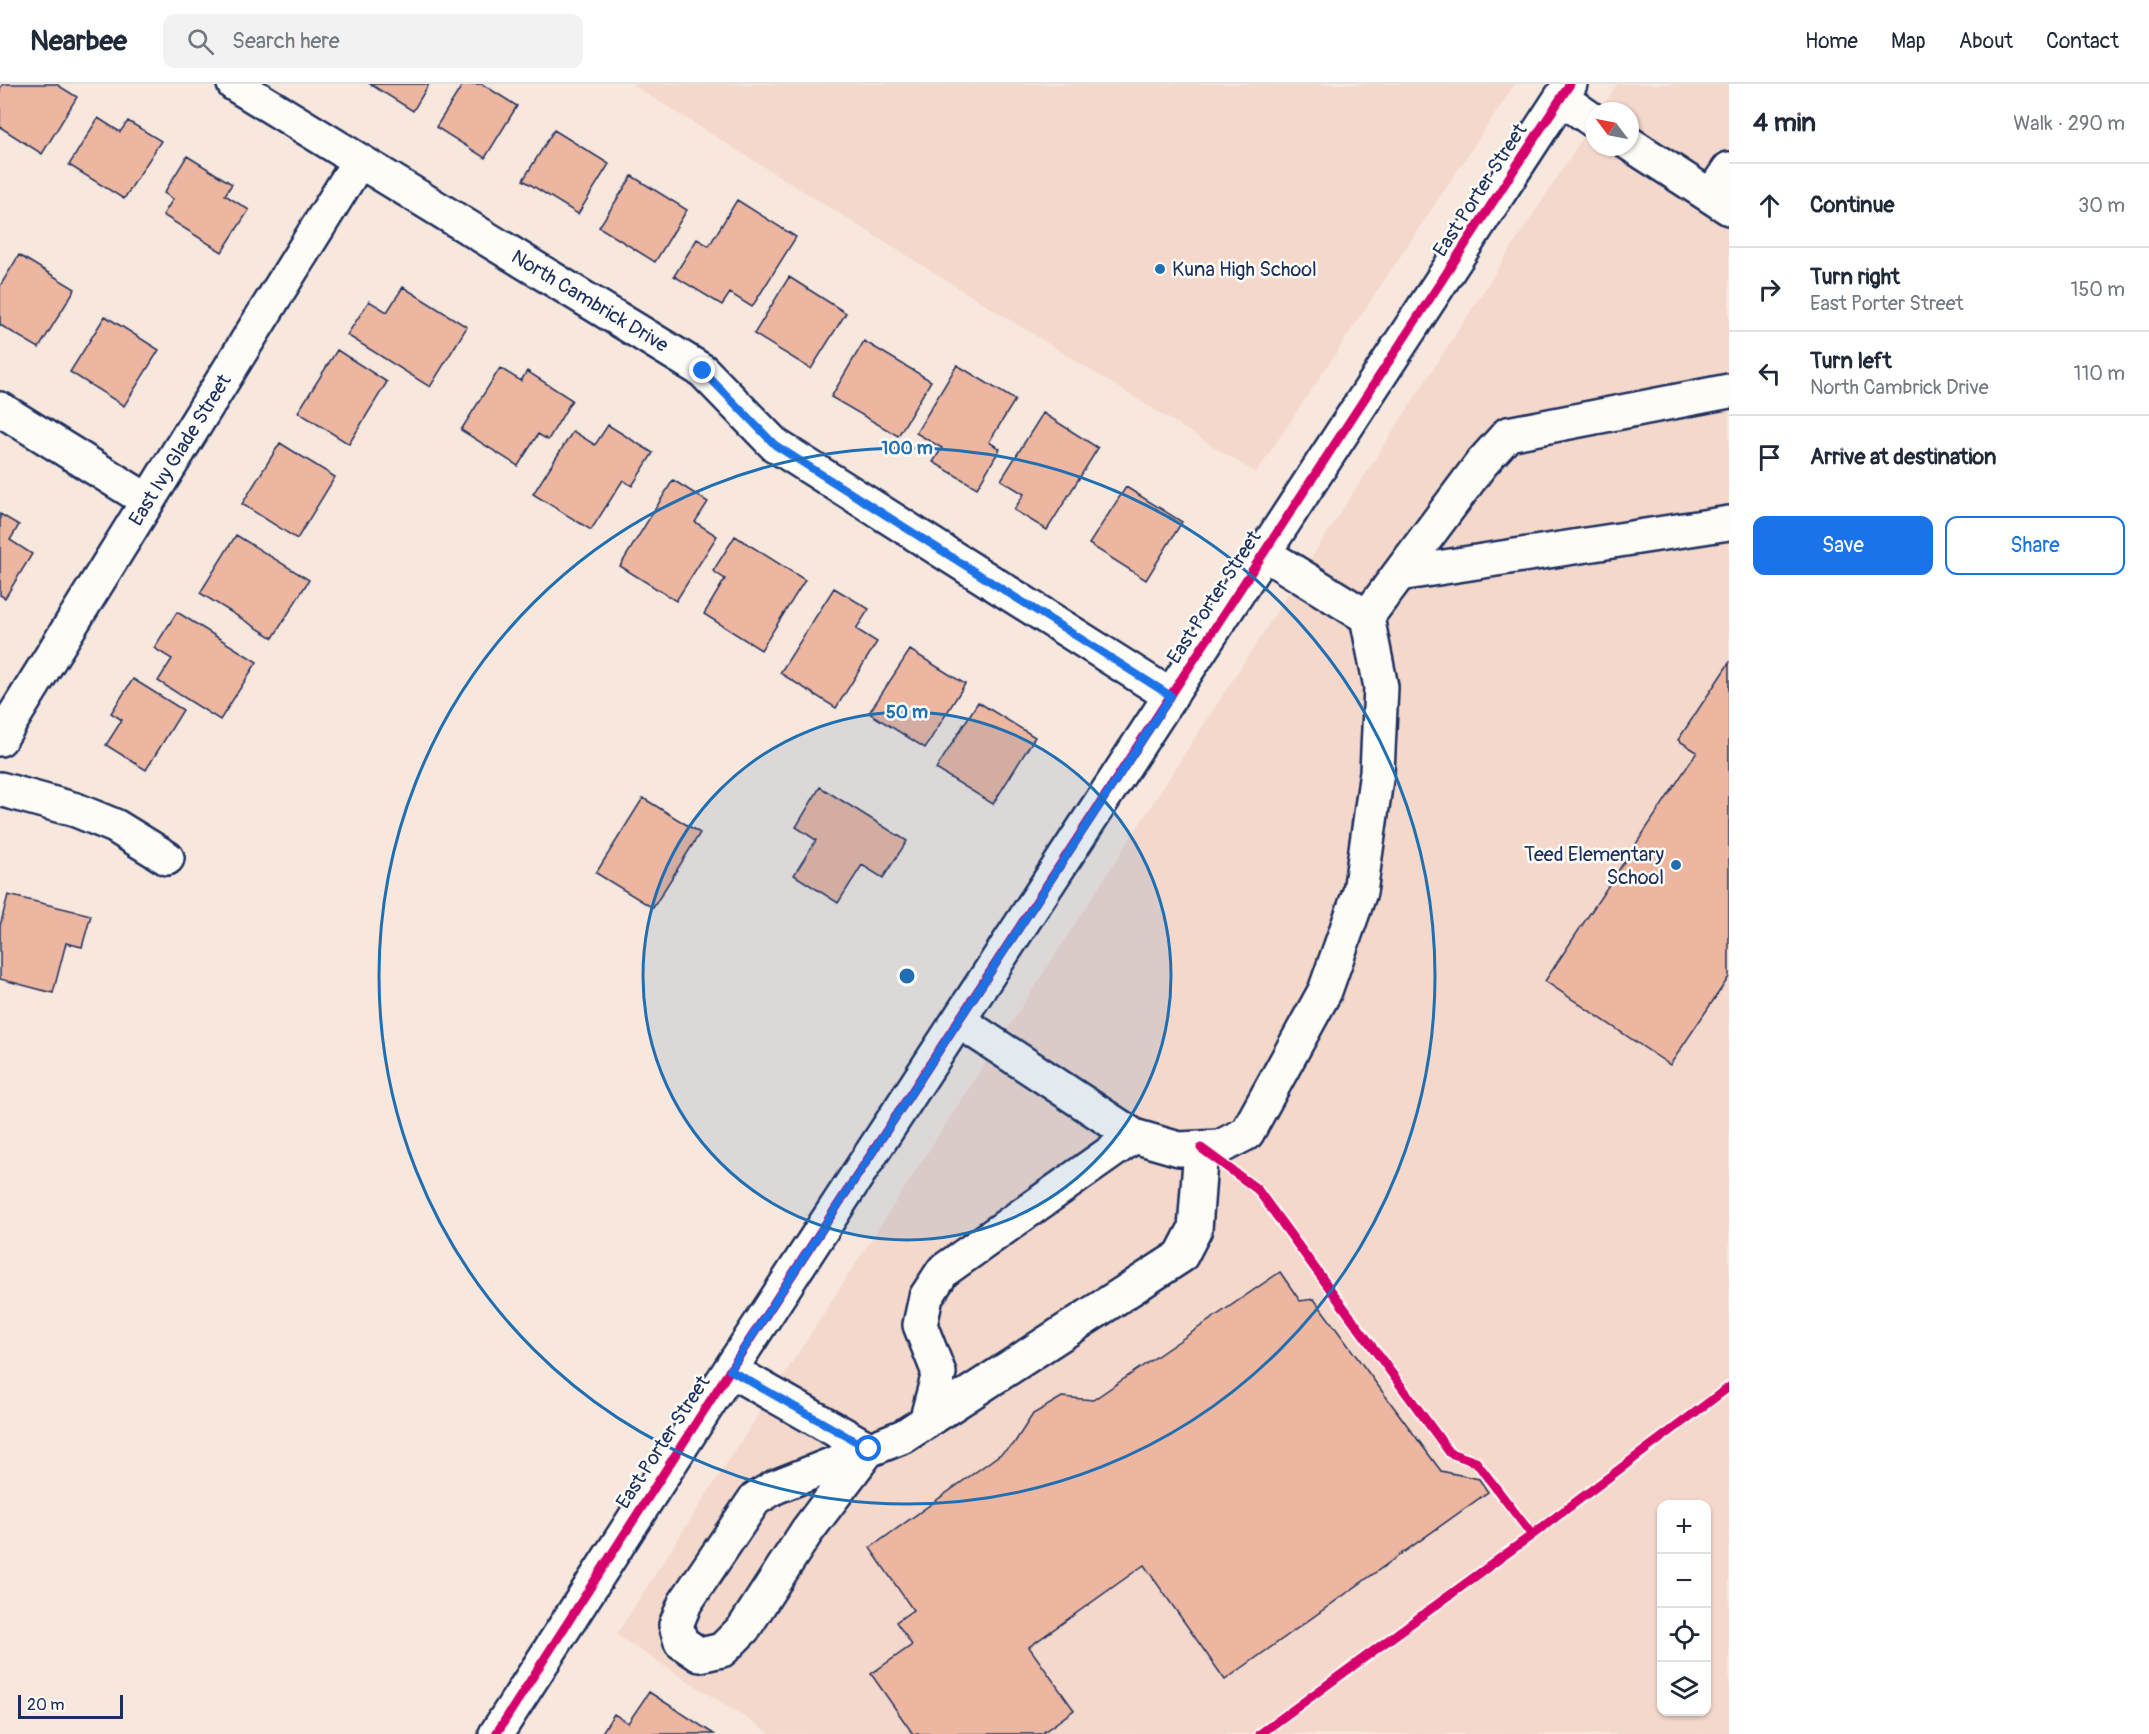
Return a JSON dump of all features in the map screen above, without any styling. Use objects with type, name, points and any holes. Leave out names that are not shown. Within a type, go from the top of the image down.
[{"type":"street","name":"North Cambrick Drive","points":[[234,84],[703,371],[775,445],[1171,696]]},
{"type":"street","points":[[1566,91],[1585,111]]},
{"type":"street","name":"East Porter Street","points":[[496,1734],[730,1370],[1566,91]]},
{"type":"street","points":[[1639,150],[1720,202],[1729,169]]},
{"type":"street","name":"East Ivy Glade Street","points":[[0,739],[359,161]]},
{"type":"street","points":[[1367,617],[1481,464],[1508,434],[1729,391]]},
{"type":"street","points":[[0,409],[148,501]]},
{"type":"street","points":[[1399,574],[1729,523]]},
{"type":"street","points":[[959,1021],[1134,1136],[1179,1149],[1220,1147],[1247,1133],[1325,991],[1360,892],[1377,772],[1381,687],[1367,617],[1265,554]]},
{"type":"street","points":[[0,789],[76,810],[116,826],[167,858]]},
{"type":"street","points":[[926,1422],[939,1373],[920,1325],[926,1297],[943,1271],[1134,1136]]},
{"type":"street","points":[[869,1449],[807,1531],[744,1628],[722,1650],[700,1655],[681,1642],[676,1625],[685,1603],[755,1499],[775,1487],[869,1449],[904,1436],[1181,1256],[1195,1229],[1201,1148]]},
{"type":"street","points":[[730,1370],[869,1449]]},
{"type":"shaded area","name":"Kuna High School","points":[[631,84],[1515,84],[1256,473]]},
{"type":"shaded area","points":[[1617,84],[1729,84],[1729,1734],[771,1734],[616,1635],[1585,134],[1585,156],[1639,156],[1639,102],[1606,102]]},
{"type":"building","points":[[3,84],[56,84],[77,97],[42,154],[0,127],[0,88]]},
{"type":"building","points":[[370,84],[429,84],[413,111]]},
{"type":"building","points":[[463,84],[482,84],[517,106],[485,158],[436,127]]},
{"type":"building","points":[[98,118],[120,132],[128,121],[161,141],[124,199],[69,165]]},
{"type":"building","points":[[554,130],[609,164],[578,214],[523,180]]},
{"type":"building","points":[[187,156],[232,184],[225,195],[249,210],[222,252],[163,215],[173,199],[164,193]]},
{"type":"building","points":[[632,176],[687,210],[655,262],[599,227]]},
{"type":"building","points":[[737,200],[796,237],[752,307],[730,293],[722,305],[674,276],[697,239],[709,246]]},
{"type":"building","points":[[19,255],[75,289],[39,348],[0,325],[0,286]]},
{"type":"building","points":[[789,277],[846,313],[811,369],[754,334]]},
{"type":"building","points":[[403,287],[467,327],[430,387],[347,335],[369,301],[387,312]]},
{"type":"building","points":[[105,316],[159,350],[124,406],[70,372]]},
{"type":"building","points":[[864,341],[931,381],[898,436],[831,397]]},
{"type":"building","points":[[337,350],[387,382],[349,444],[298,412]]},
{"type":"building","points":[[957,365],[1015,400],[989,442],[1000,449],[977,488],[933,462],[942,448],[916,433]]},
{"type":"building","points":[[500,368],[521,381],[527,371],[572,400],[548,440],[538,434],[518,466],[461,430]]},
{"type":"building","points":[[1043,413],[1098,448],[1047,530],[1014,510],[1024,494],[1001,480]]},
{"type":"building","points":[[608,425],[653,453],[632,486],[623,480],[591,530],[533,494],[573,431],[595,445]]},
{"type":"building","points":[[280,443],[335,477],[297,539],[242,504]]},
{"type":"building","points":[[673,480],[708,502],[695,522],[717,536],[676,601],[620,566]]},
{"type":"building","points":[[1126,487],[1182,522],[1146,580],[1089,544]]},
{"type":"building","points":[[0,514],[19,525],[10,540],[32,554],[5,598],[0,595]]},
{"type":"building","points":[[236,535],[309,580],[273,638],[200,593]]},
{"type":"building","points":[[735,536],[805,580],[761,650],[704,614],[725,579],[713,571]]},
{"type":"building","points":[[834,588],[869,609],[856,629],[877,642],[836,708],[780,673]]},
{"type":"building","points":[[177,612],[257,662],[220,720],[158,681],[172,659],[154,648]]},
{"type":"building","points":[[910,650],[965,684],[925,748],[869,713]]},
{"type":"building","name":"Teed Elementary School","points":[[1729,663],[1729,977],[1670,1065],[1545,981],[1697,752],[1678,740]]},
{"type":"building","points":[[133,679],[183,710],[146,770],[106,745],[122,720],[111,713]]},
{"type":"building","points":[[978,702],[1035,737],[993,804],[936,769]]},
{"type":"building","points":[[820,787],[907,841],[883,878],[862,865],[838,903],[794,875],[816,840],[796,827]]},
{"type":"building","points":[[643,798],[700,833],[653,908],[596,873]]},
{"type":"building","points":[[8,895],[91,915],[82,947],[66,943],[53,993],[0,979],[0,926]]},
{"type":"building","points":[[1280,1272],[1300,1301],[1314,1299],[1441,1471],[1479,1479],[1488,1492],[1225,1680],[1144,1565],[1029,1647],[1074,1710],[1041,1734],[913,1734],[871,1674],[912,1645],[896,1622],[913,1610],[870,1548],[1013,1445],[1033,1414],[1062,1397],[1093,1400]]},
{"type":"building","points":[[649,1692],[714,1734],[601,1734],[614,1714],[628,1723]]},
{"type":"cycle path","points":[[496,1734],[730,1370],[1570,84]]},
{"type":"cycle path","points":[[1201,1148],[1257,1189],[1450,1453],[1476,1462],[1532,1535]]},
{"type":"cycle path","points":[[1260,1734],[1532,1535],[1729,1387]]},
{"type":"place","name":"Kuna High School","points":[[1160,269]]},
{"type":"place","name":"Teed Elementary School","points":[[1676,865]]},
{"type":"route","points":[[703,371],[775,445],[1171,696],[730,1370],[869,1449]]}]
